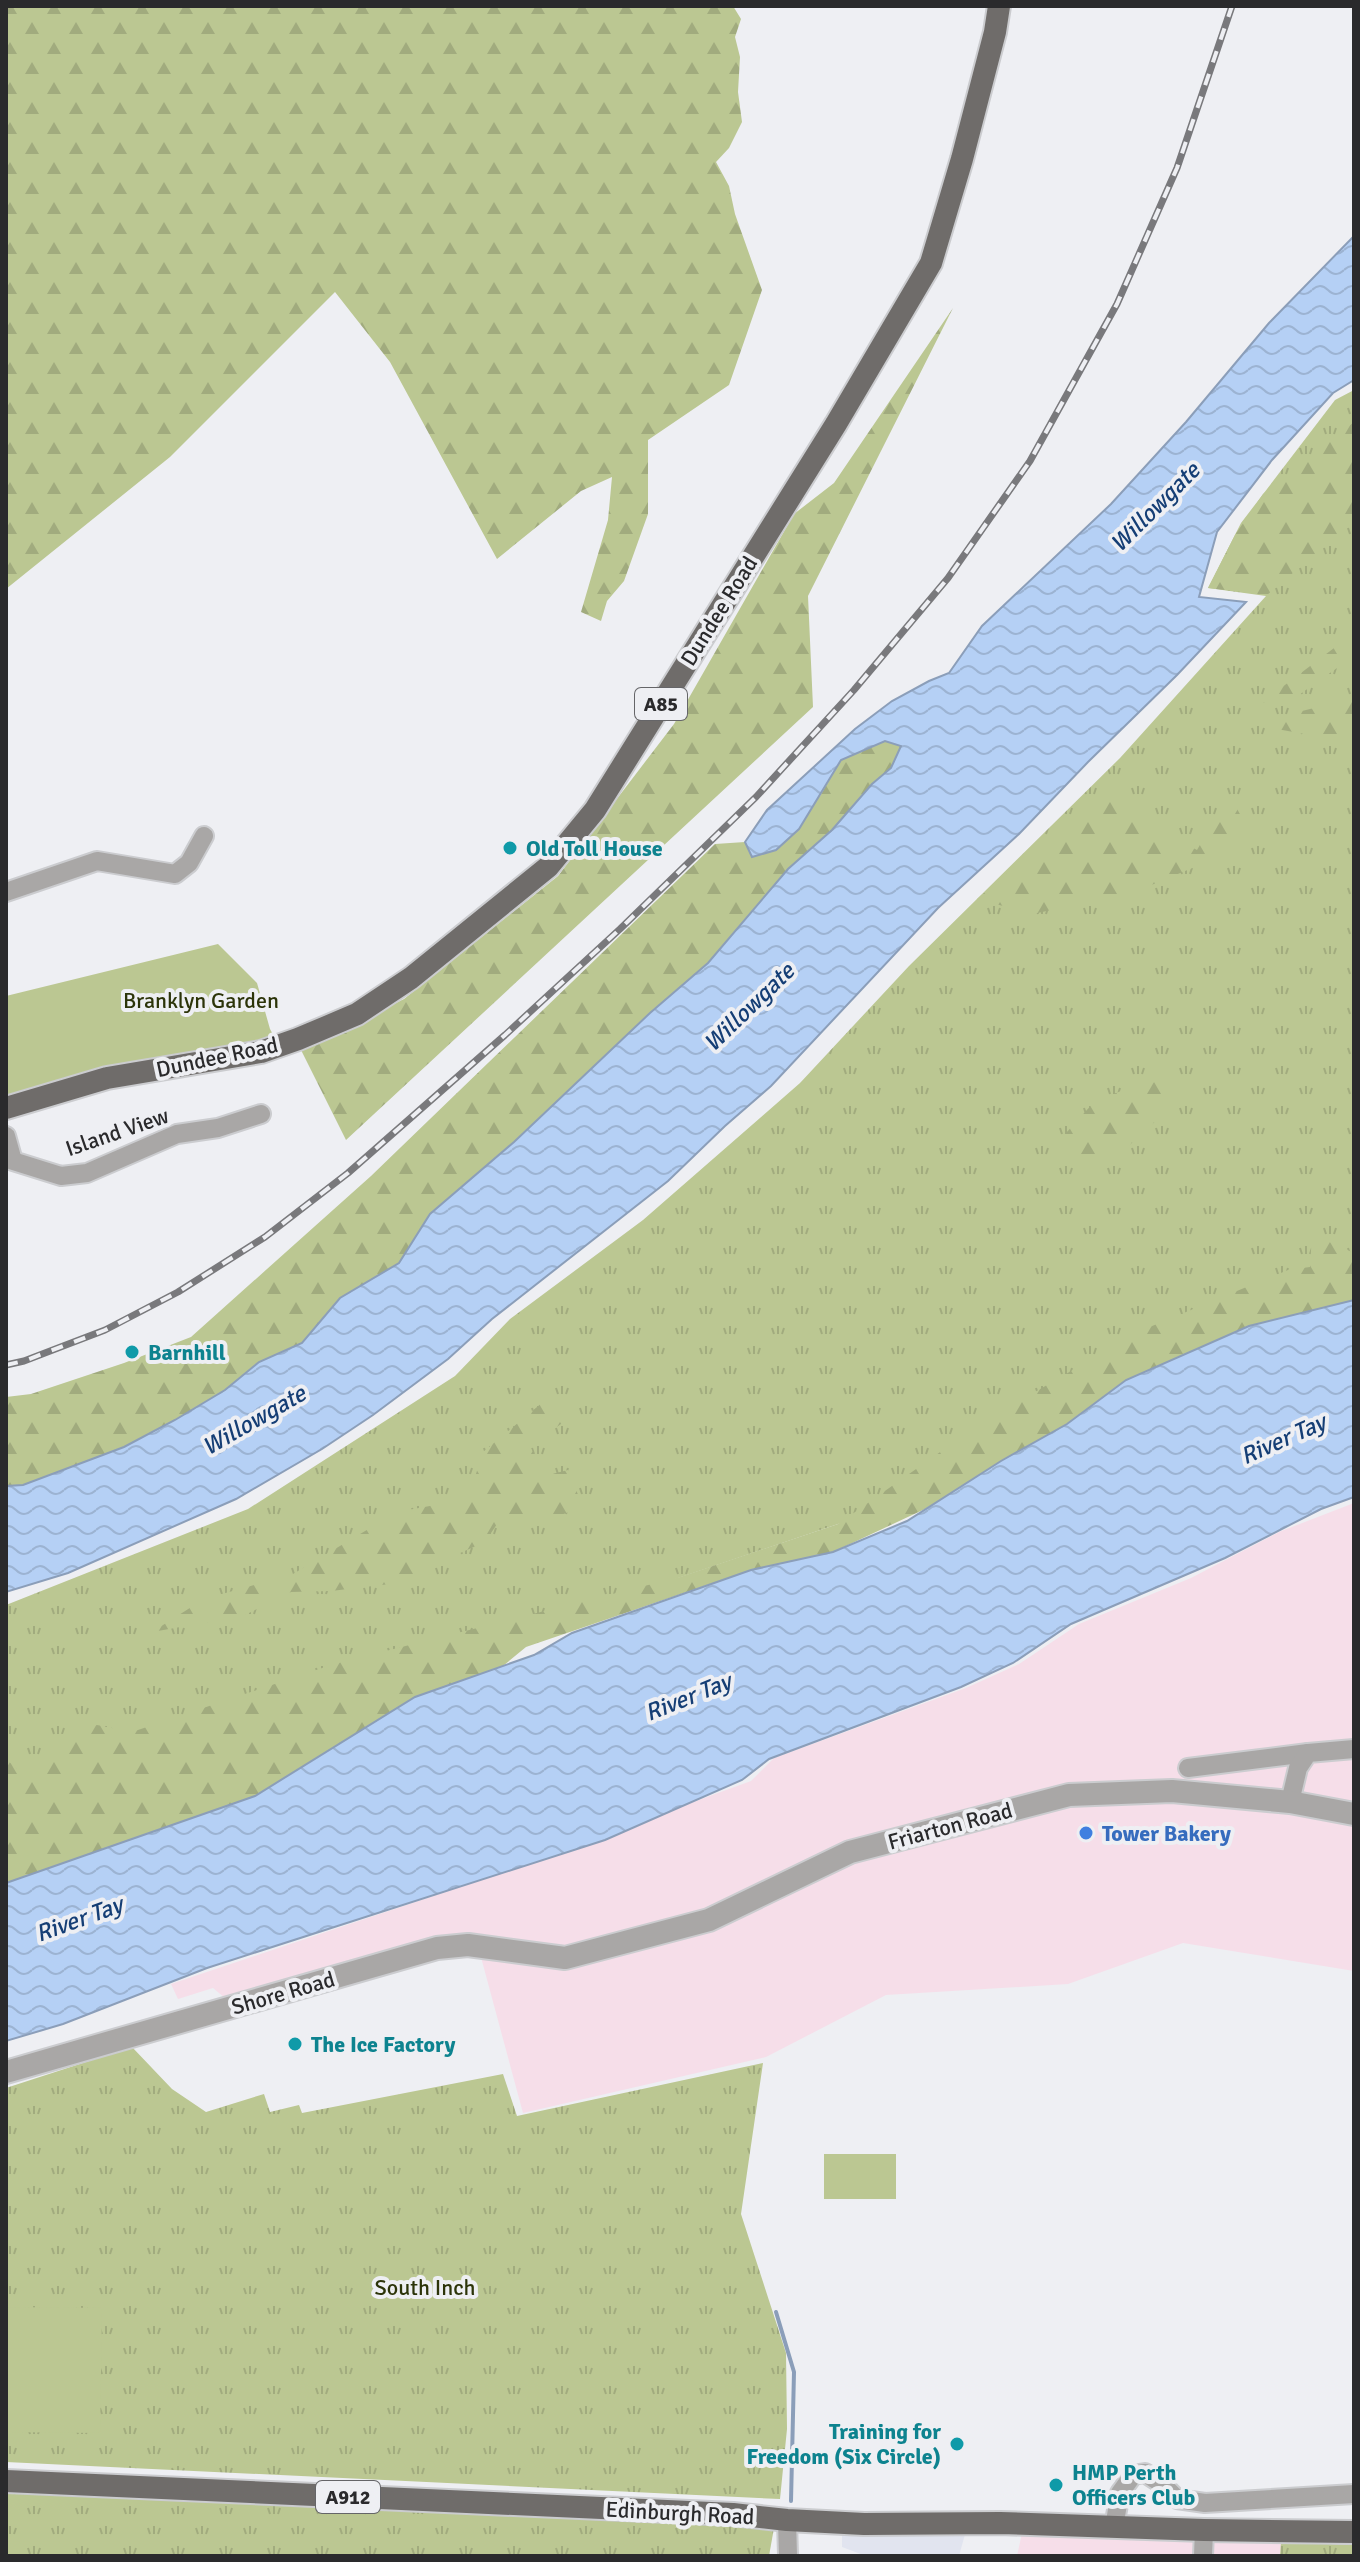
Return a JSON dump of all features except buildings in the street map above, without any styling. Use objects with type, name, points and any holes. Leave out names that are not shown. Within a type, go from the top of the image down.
[{"type":"main road","name":"Dundee Road","points":[[6,1108],[107,1078],[261,1052],[357,1014],[411,978],[548,867],[595,810],[836,424],[931,263],[966,144],[999,6]]},
{"type":"main road","name":"Edinburgh Road","points":[[6,2481],[733,2514],[864,2524],[1000,2523],[1354,2532]]},
{"type":"street","points":[[6,892],[97,861],[175,874],[189,863],[204,836]]},
{"type":"street","name":"Island View","points":[[6,1136],[13,1161],[61,1176],[87,1173],[177,1134],[218,1128],[261,1114]]},
{"type":"street","points":[[1188,1768],[1354,1749]]},
{"type":"street","points":[[1290,1802],[1298,1768],[1308,1753]]},
{"type":"street","name":"Friarton Road","points":[[565,1958],[709,1920],[850,1852],[1069,1795],[1172,1791],[1290,1802],[1354,1814]]},
{"type":"street","name":"Shore Road","points":[[6,2072],[437,1948],[468,1945],[565,1958]]},
{"type":"street","points":[[1114,2527],[1122,2489],[1133,2475],[1145,2473],[1177,2499],[1205,2503],[1354,2494]]},
{"type":"street","points":[[787,2520],[788,2556]]},
{"type":"street","points":[[1203,2556],[1204,2530]]},
{"type":"shaded area","points":[[1354,1503],[1354,1971],[1183,1943],[1068,1984],[886,1995],[766,2057],[523,2113],[475,1935],[225,1998],[213,1988],[178,1999],[171,1984],[448,1891],[751,1781],[774,1758],[966,1688],[1019,1664],[1079,1624],[1191,1578],[1279,1532]]},
{"type":"shaded area","points":[[967,2527],[959,2556],[866,2556],[842,2547],[842,2529]]},
{"type":"shaded area","points":[[1022,2533],[1354,2545],[1354,2556],[1017,2556]]},
{"type":"green space","points":[[6,6],[733,6],[741,19],[735,37],[740,57],[738,92],[742,122],[729,148],[716,162],[729,186],[735,214],[762,290],[729,385],[648,440],[648,514],[624,581],[607,601],[601,621],[581,612],[608,520],[612,477],[581,491],[497,559],[390,362],[335,292],[170,457],[6,589]]},
{"type":"green space","points":[[953,308],[808,596],[813,707],[346,1140],[301,1050],[404,999],[558,876],[674,724],[794,514],[834,483]]},
{"type":"green space","points":[[1354,390],[1354,1286],[1227,1310],[924,1495],[6,1805],[6,1605],[248,1509],[455,1376],[510,1319],[643,1220],[800,1083],[909,966],[1120,758],[1266,596],[1208,588],[1241,523],[1335,400]]},
{"type":"green space","points":[[1354,422],[1354,521],[1267,595],[1208,588],[1235,535],[1263,494]]},
{"type":"green space","points":[[1354,633],[1354,656],[1296,697],[1261,703]]},
{"type":"green space","points":[[1354,698],[1354,737],[1321,737],[1250,724]]},
{"type":"green space","points":[[885,741],[901,746],[891,768],[872,784],[832,830],[788,869],[708,963],[650,1013],[514,1142],[430,1214],[399,1263],[340,1298],[302,1343],[259,1362],[225,1390],[175,1420],[125,1447],[23,1485],[6,1486],[6,1397],[31,1394],[191,1337],[371,1176],[715,844],[745,842],[752,857],[820,796],[841,760]]},
{"type":"green space","points":[[1107,789],[1147,823],[1197,850],[1215,819],[1237,809],[1248,828],[1226,854],[1137,891],[1033,914],[977,899]]},
{"type":"green space","name":"Branklyn Garden","points":[[218,944],[257,983],[276,1040],[101,1067],[6,1096],[6,996]]},
{"type":"green space","points":[[1172,1078],[1171,1107],[1122,1152],[1070,1159],[1066,1133],[1095,1101],[1129,1088]]},
{"type":"green space","points":[[1312,1234],[1354,1253],[1354,1300],[1249,1326],[1126,1380],[1067,1424],[925,1509],[833,1552],[751,1570],[526,1647],[503,1666],[415,1697],[255,1796],[6,1883],[6,1759],[20,1771],[50,1757],[55,1736],[97,1725],[132,1732],[334,1664],[680,1577],[838,1524],[980,1424],[1140,1331],[1288,1270],[1310,1267]]},
{"type":"green space","points":[[549,1397],[568,1419],[530,1446],[544,1476],[568,1470],[583,1507],[531,1523],[499,1521],[485,1542],[390,1584],[291,1592],[243,1616],[152,1632],[204,1599],[293,1574],[397,1512],[468,1499],[483,1452]]},
{"type":"green space","name":"South Inch","points":[[132,2047],[172,2089],[206,2112],[264,2094],[270,2112],[299,2105],[302,2113],[503,2074],[517,2116],[763,2063],[741,2214],[786,2353],[787,2429],[780,2499],[6,2462],[6,2088]]},
{"type":"green space","points":[[824,2154],[896,2154],[896,2199],[824,2199]]},
{"type":"green space","points":[[6,2307],[102,2308],[100,2433],[6,2432]]},
{"type":"green space","points":[[6,2483],[774,2528],[769,2556],[6,2556]]},
{"type":"green space","points":[[1281,2542],[1354,2545],[1354,2556],[1280,2556]]},
{"type":"water","name":"Willowgate","points":[[1354,236],[1354,380],[1333,393],[1272,460],[1217,532],[1199,597],[1246,602],[1019,834],[938,908],[771,1086],[668,1181],[492,1319],[448,1359],[322,1449],[236,1499],[68,1573],[6,1592],[6,1486],[23,1485],[124,1447],[175,1420],[225,1390],[259,1362],[302,1343],[340,1298],[399,1263],[430,1214],[514,1142],[650,1013],[708,963],[788,869],[832,830],[872,784],[891,768],[901,746],[885,741],[841,760],[799,829],[776,850],[752,857],[745,842],[767,810],[855,729],[892,701],[949,673],[982,626],[1111,504],[1186,422],[1269,323]]},
{"type":"water","name":"River Tay","points":[[1354,1300],[1354,1497],[1321,1509],[1225,1558],[1071,1624],[1013,1663],[961,1687],[769,1759],[742,1780],[605,1840],[207,1968],[63,2024],[6,2041],[6,1883],[255,1796],[415,1697],[534,1655],[572,1633],[751,1570],[833,1552],[907,1521],[1001,1461],[1067,1424],[1126,1380],[1249,1326]]},
{"type":"waterway","points":[[776,2312],[794,2372],[791,2501]]},
{"type":"railway","points":[[6,1365],[105,1330],[178,1292],[265,1237],[348,1173],[620,929],[756,797],[854,690],[948,578],[1030,461],[1117,304],[1177,168],[1232,6]]},
{"type":"place","name":"Old Toll House","points":[[510,848]]},
{"type":"place","name":"Barnhill","points":[[132,1352]]},
{"type":"place","name":"Tower Bakery","points":[[1086,1833]]},
{"type":"place","name":"The Ice Factory","points":[[295,2044]]},
{"type":"place","name":"Training for Freedom (Six Circle)","points":[[957,2444]]},
{"type":"place","name":"HMP Perth Officers Club","points":[[1056,2485]]}]
